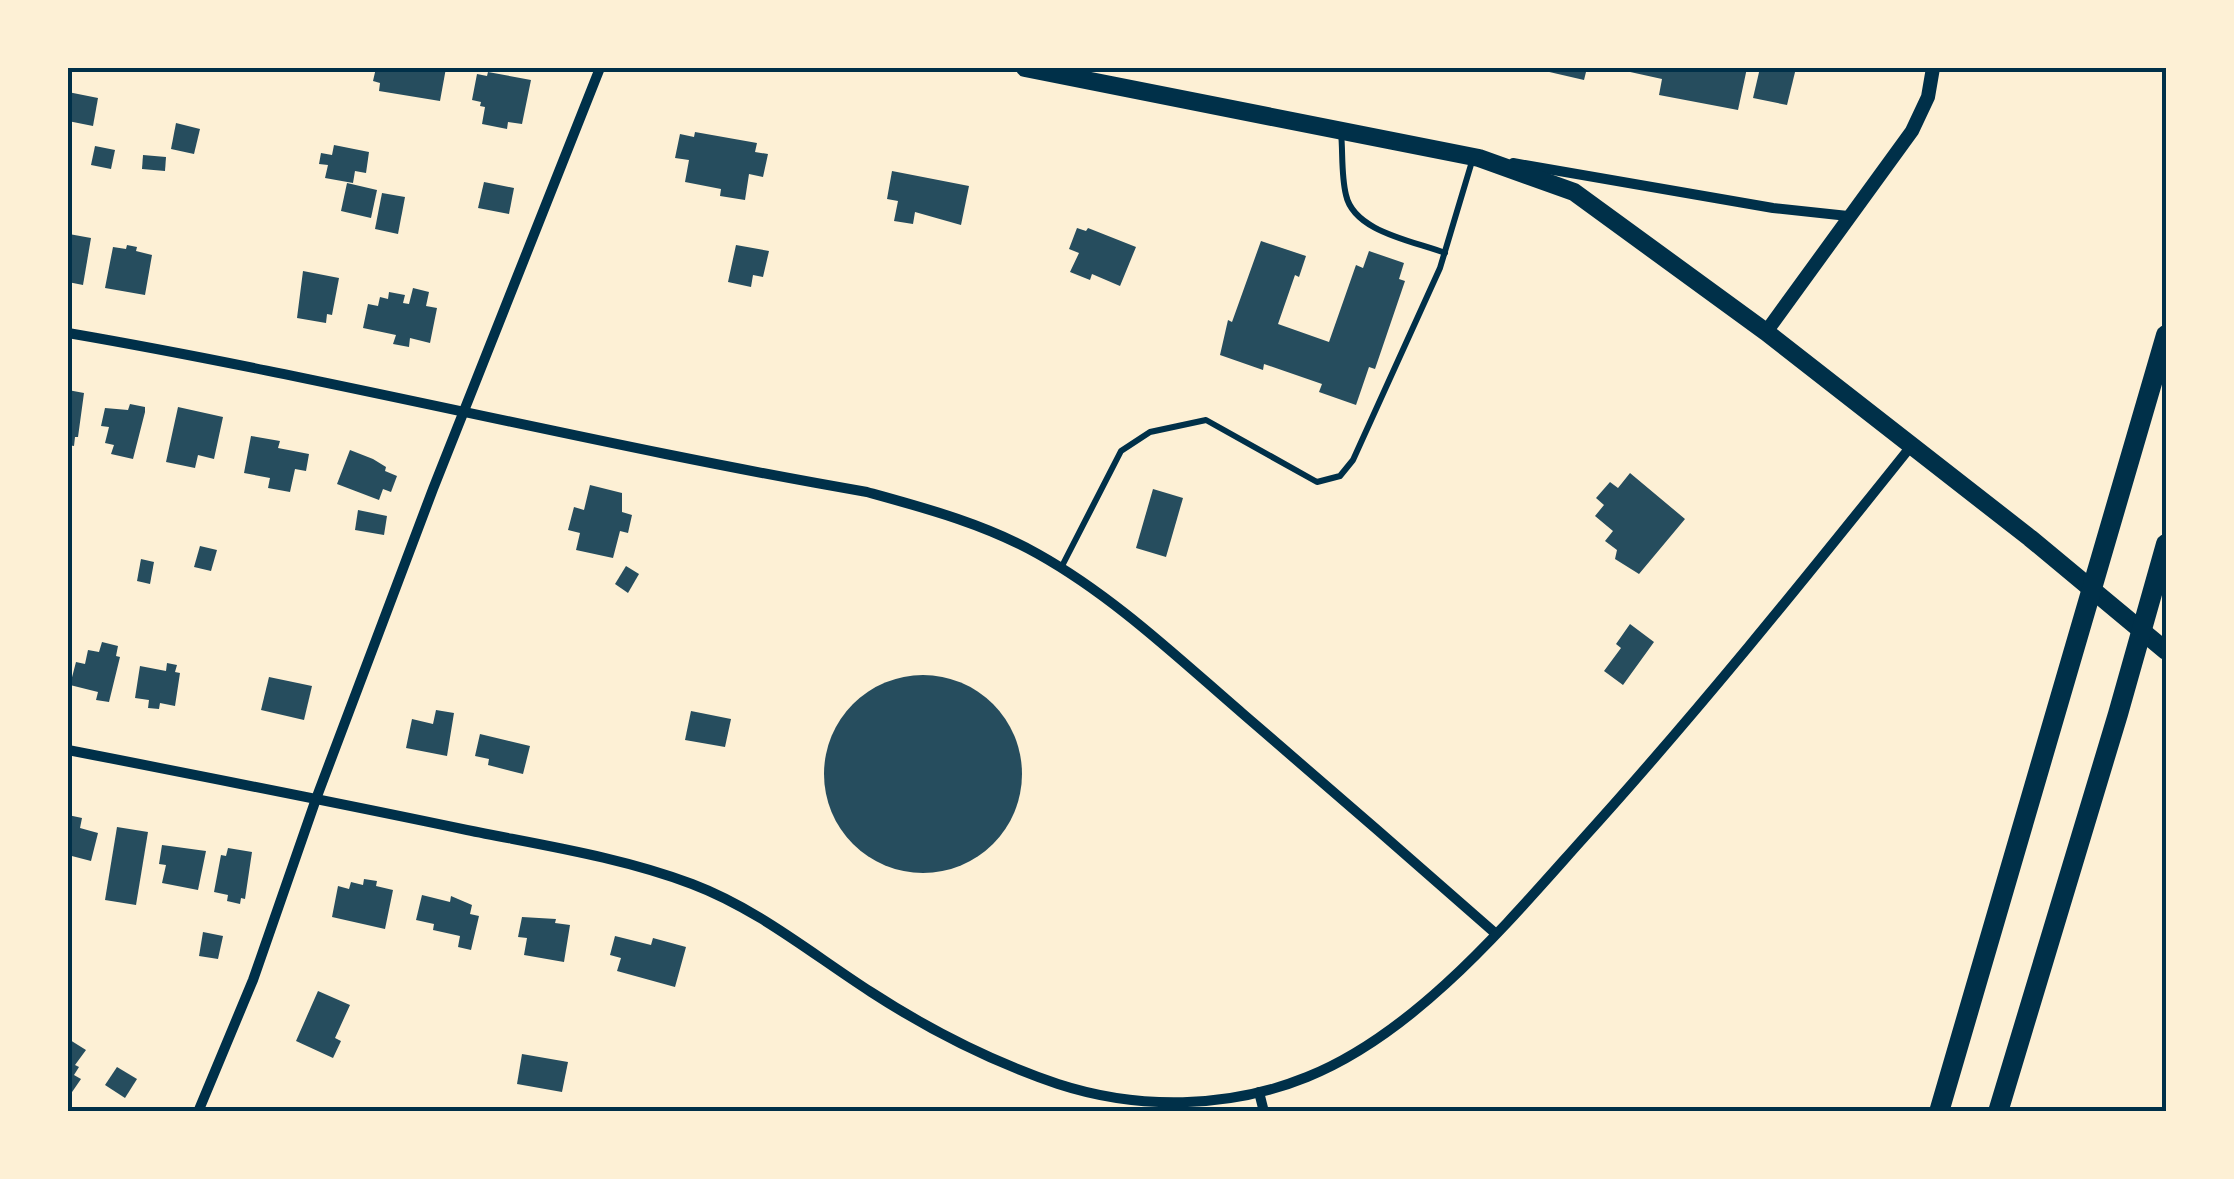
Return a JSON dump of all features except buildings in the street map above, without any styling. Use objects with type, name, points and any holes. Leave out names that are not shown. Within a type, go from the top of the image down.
[{"type":"highway","points":[[1939,1112],[2166,335]]},
{"type":"highway","points":[[1998,1112],[2166,544]]},
{"type":"main road","points":[[1026,68],[1476,157],[1574,192],[1912,445],[2166,651]]},
{"type":"street","points":[[198,1112],[254,980],[316,799],[600,68]]},
{"type":"street","points":[[1766,332],[1912,131],[1928,96],[1934,68]]},
{"type":"street","points":[[1476,157],[1773,208],[1848,216]]},
{"type":"street","points":[[68,333],[225,360],[464,413],[867,492],[983,528],[1094,589],[1496,932]]},
{"type":"street","points":[[68,750],[563,850],[688,882],[770,922],[873,993],[932,1028],[1011,1066],[1062,1085],[1126,1099],[1174,1103],[1260,1092],[1306,1077],[1347,1057],[1395,1026],[1439,989],[1657,757],[1912,445]]},
{"type":"street","points":[[1260,1092],[1264,1112]]},
{"type":"lane","points":[[1341,130],[1346,198],[1357,216],[1373,226],[1445,252]]},
{"type":"lane","points":[[1061,568],[1121,451],[1150,432],[1206,420],[1317,482],[1340,476],[1352,460],[1445,252],[1476,157]]}]
